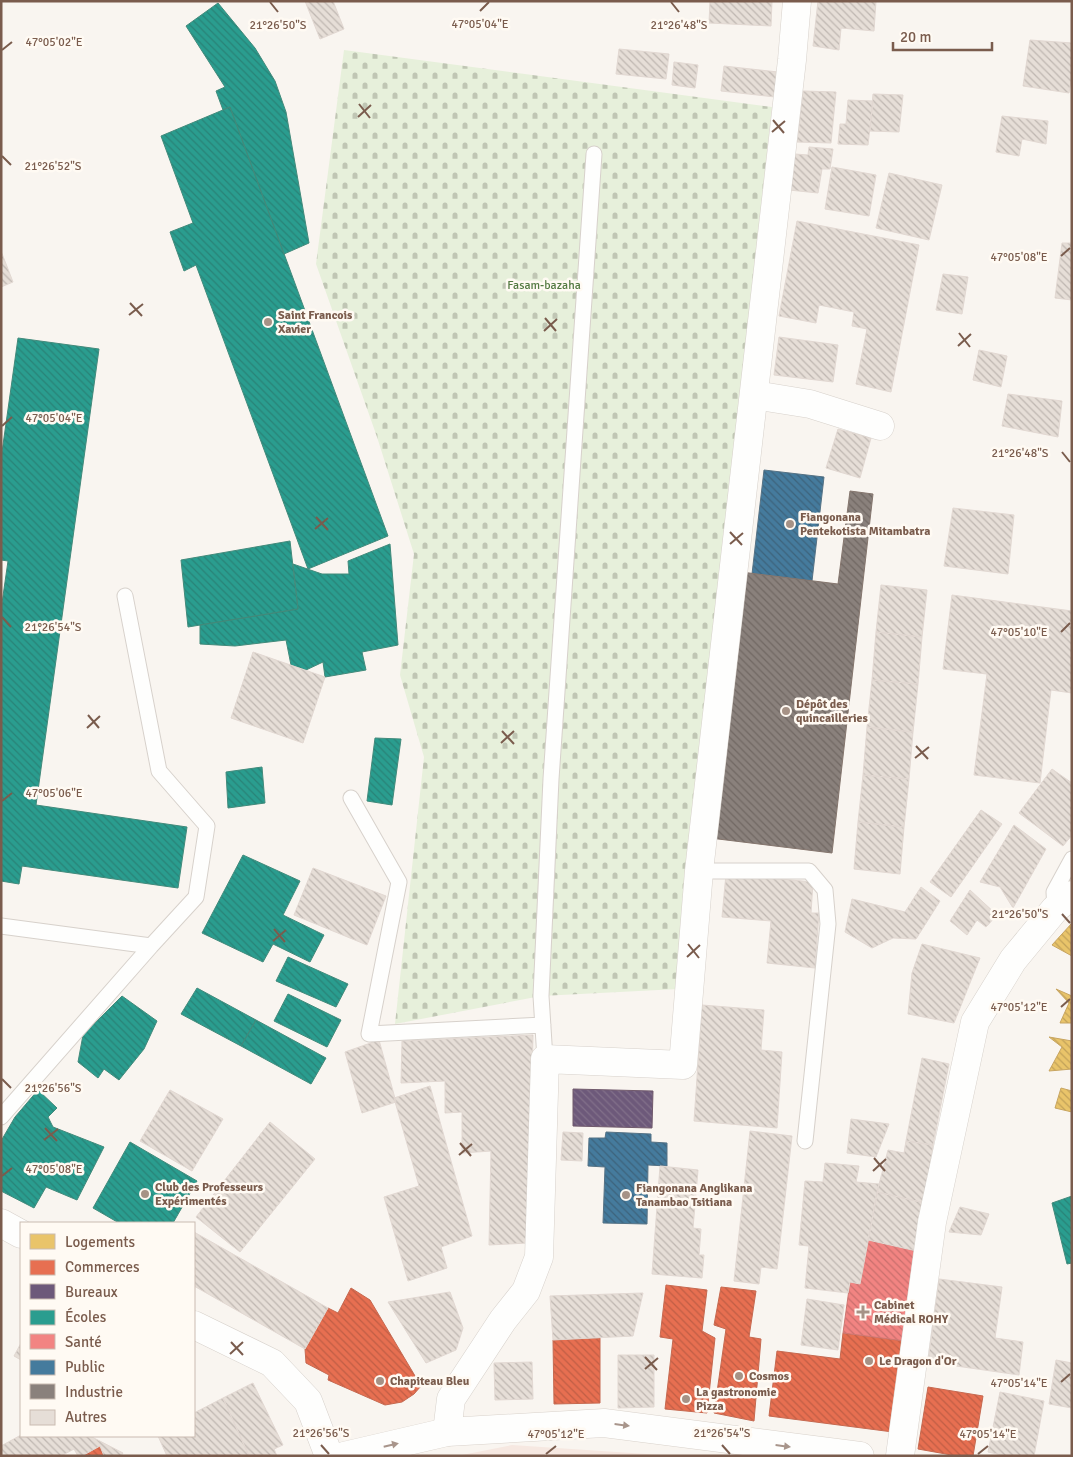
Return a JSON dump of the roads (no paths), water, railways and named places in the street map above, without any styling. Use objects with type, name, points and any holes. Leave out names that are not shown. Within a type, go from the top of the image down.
[{"type":"street","points":[[447,1432],[451,1399],[503,1320],[526,1291],[539,1257],[545,1059],[683,1065],[699,871],[792,60],[796,1]]},
{"type":"street","points":[[754,395],[810,404],[880,426]]},
{"type":"street","points":[[900,1456],[932,1222],[975,1022],[1013,960],[1063,902]]},
{"type":"street","points":[[1,1223],[20,1233]]},
{"type":"street","points":[[195,1325],[272,1363],[308,1401],[329,1456]]},
{"type":"street","points":[[344,1456],[447,1432],[604,1423],[860,1456]]},
{"type":"lane","points":[[545,1059],[541,996],[551,779],[594,154]]},
{"type":"lane","points":[[1,1117],[196,897],[207,826],[159,771],[124,596]]},
{"type":"lane","points":[[351,798],[399,882],[369,1034],[543,1025]]},
{"type":"lane","points":[[1063,902],[1054,892],[1072,859]]},
{"type":"lane","points":[[699,871],[809,872],[825,890],[828,924],[805,1141]]},
{"type":"lane","points":[[1,926],[151,946]]},
{"type":"place","name":"Saint Francois Xavier","points":[[268,322]]},
{"type":"place","name":"Fiangonana Pentekotista Mitambatra","points":[[790,524]]},
{"type":"place","name":"Dépôt des quincailleries","points":[[786,711]]},
{"type":"place","name":"Club des Professeurs Expérimentés","points":[[145,1194]]},
{"type":"place","name":"Fiangonana Anglikana Tanambao Tsitiana","points":[[626,1195]]},
{"type":"place","name":"Cabinet Médical ROHY","points":[[863,1312]]},
{"type":"place","name":"Le Dragon d'Or","points":[[869,1361]]},
{"type":"place","name":"Cosmos","points":[[739,1376]]},
{"type":"place","name":"Chapiteau Bleu","points":[[380,1381]]},
{"type":"place","name":"La gastronomie Pizza","points":[[686,1399]]},
{"type":"park label","name":"Fasam-bazaha","points":[[544,285]]}]
